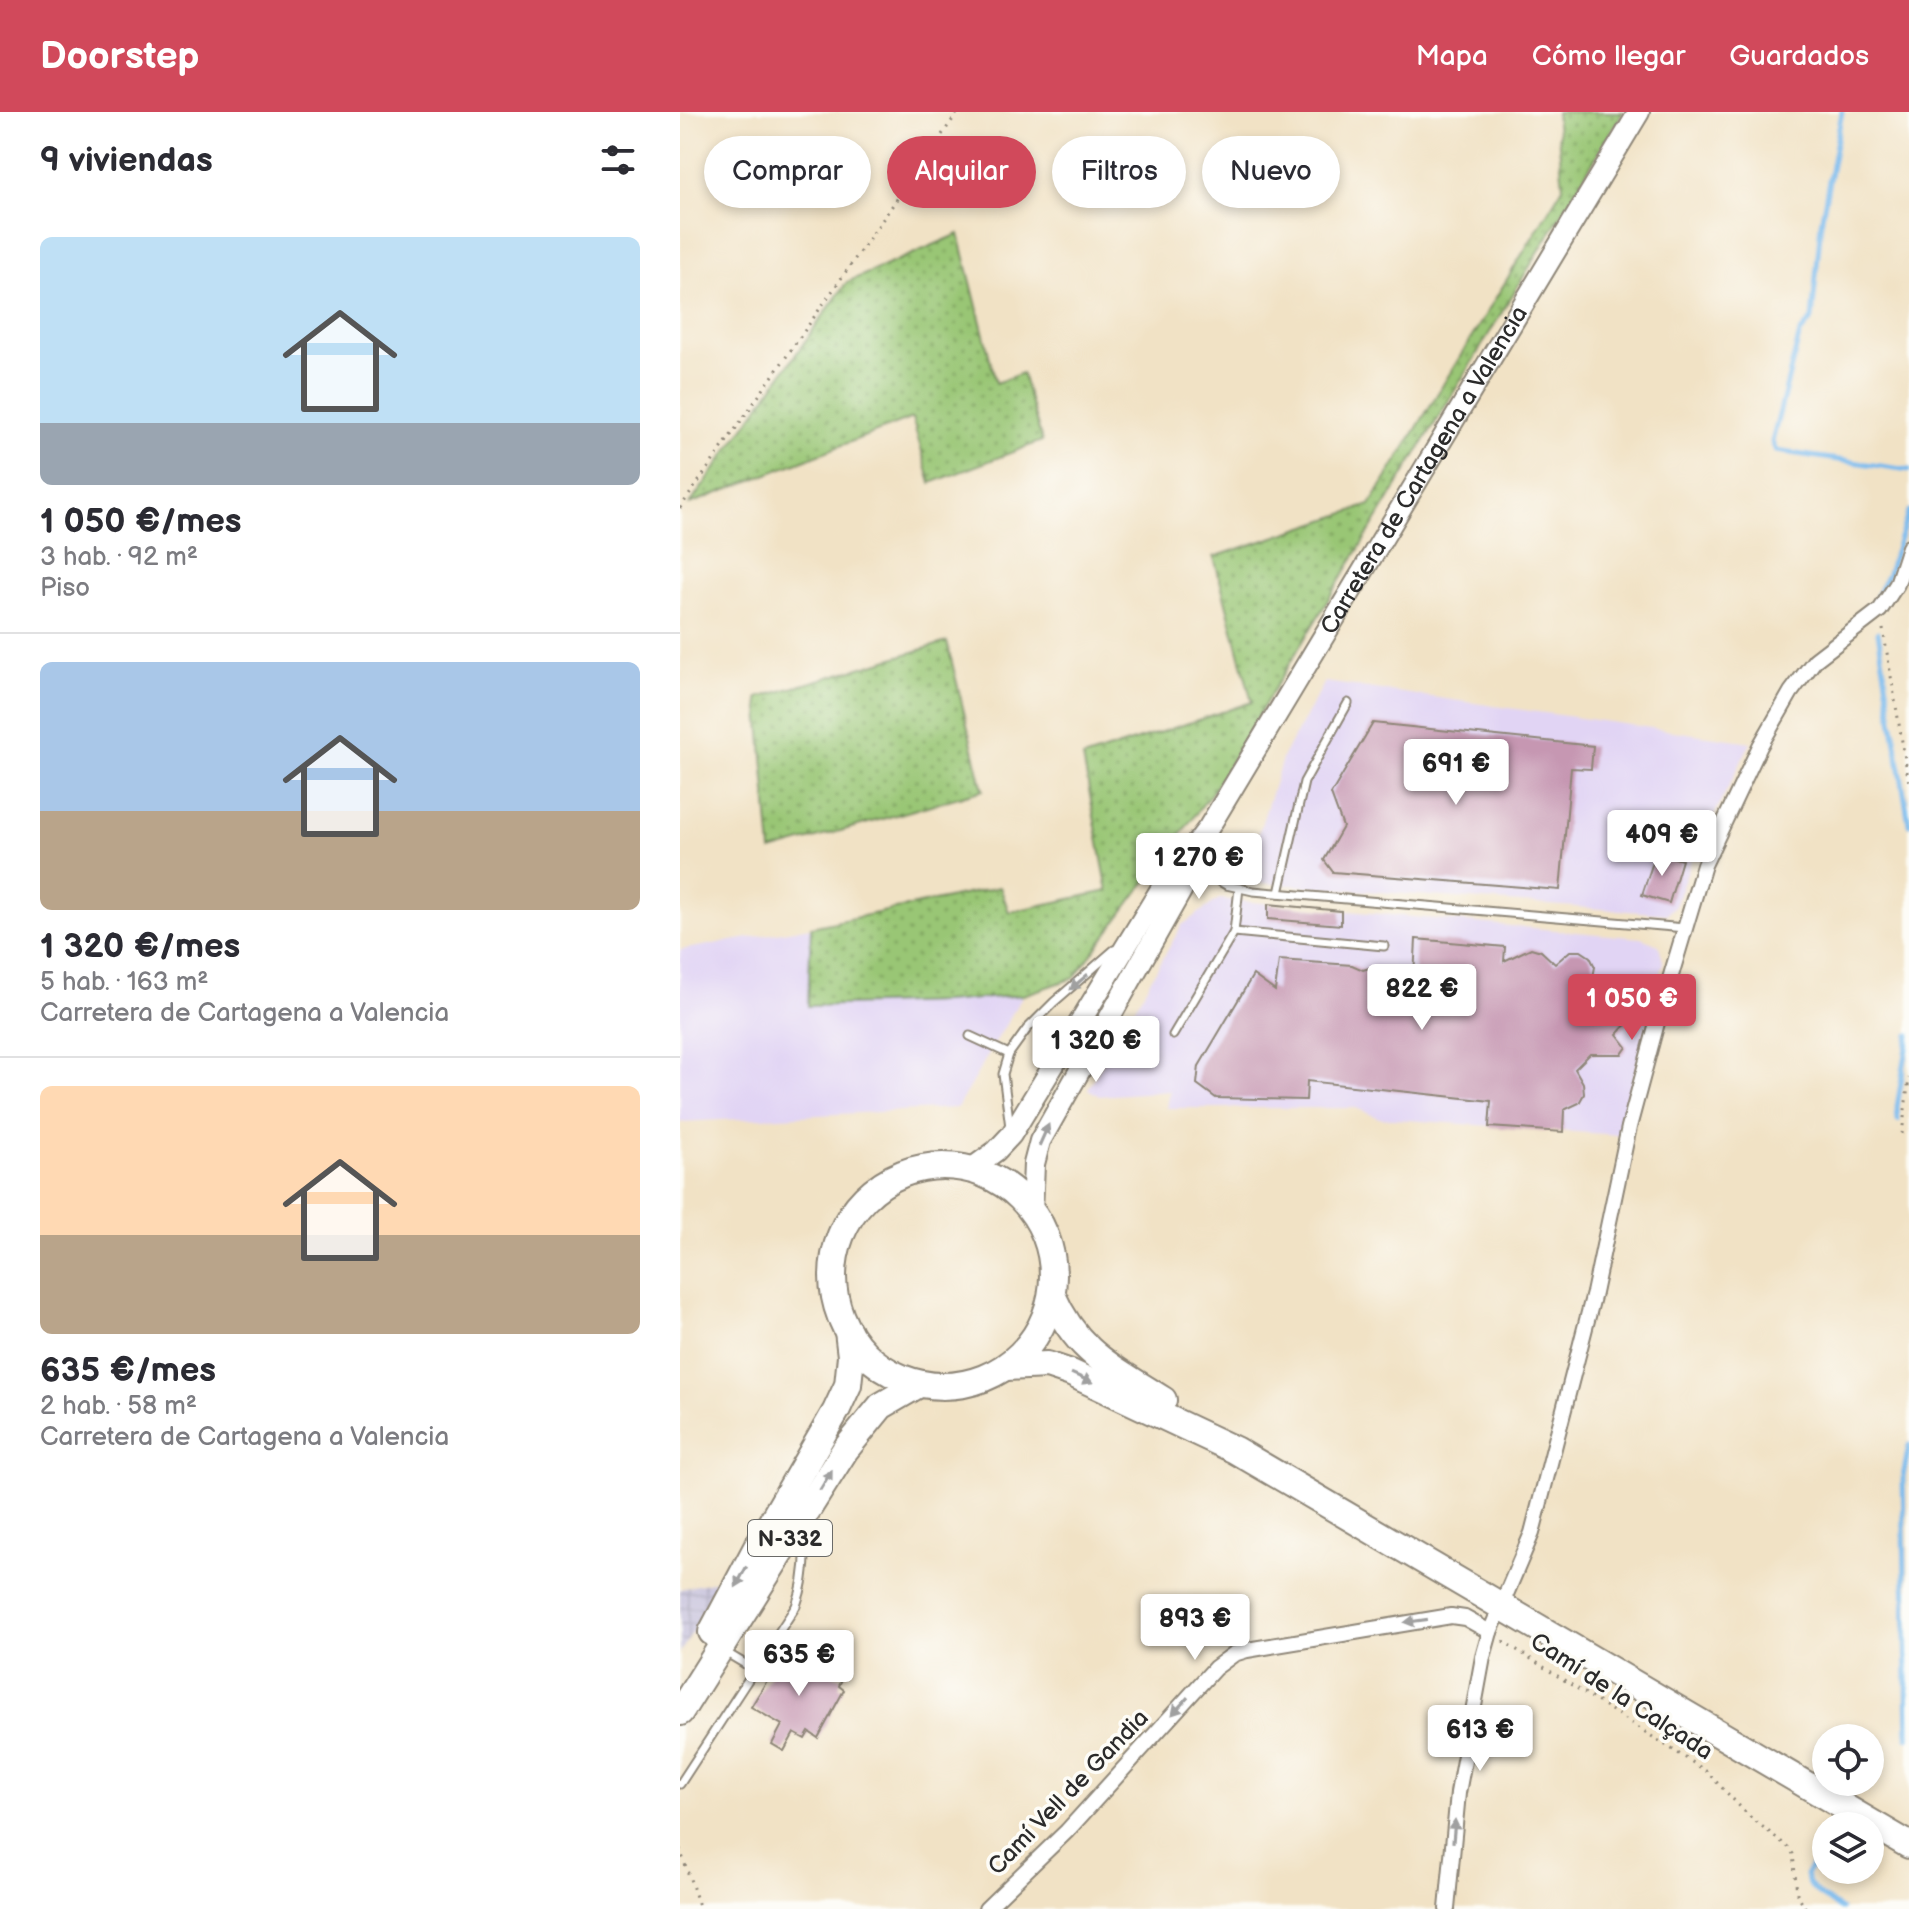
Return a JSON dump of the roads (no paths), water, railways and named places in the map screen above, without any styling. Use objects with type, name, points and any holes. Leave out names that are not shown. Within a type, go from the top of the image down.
[{"type":"highway","points":[[932,1166],[971,1169],[1005,1185],[1032,1211],[1050,1251],[1052,1295],[1036,1335],[1023,1353],[1006,1367],[991,1376],[955,1386],[919,1384],[885,1370],[865,1353],[848,1331],[835,1293],[833,1274],[836,1254],[850,1217],[877,1188],[894,1177],[932,1166]]},
{"type":"highway","points":[[1052,1295],[1070,1331],[1092,1353],[1235,1450],[1909,1845]]},
{"type":"highway","name":"N-332","points":[[680,1692],[756,1549],[836,1411],[848,1385],[851,1356],[848,1331]]},
{"type":"highway","points":[[1006,1367],[1047,1365],[1071,1373],[1235,1450]]},
{"type":"highway","name":"N-332","points":[[680,1712],[845,1450],[881,1406],[919,1384]]},
{"type":"main road","name":"Carretera de Cartagena a Valencia","points":[[971,1169],[996,1151],[1011,1135],[1161,889],[1209,827],[1639,112]]},
{"type":"main road","name":"Carretera de Cartagena a Valencia","points":[[1032,1211],[1034,1164],[1040,1141],[1195,866],[1209,827]]},
{"type":"street","points":[[1447,1909],[1462,1767],[1490,1632],[1532,1533],[1594,1293],[1629,1127],[1704,865],[1760,746],[1791,692],[1815,660],[1880,610],[1897,584],[1909,547]]},
{"type":"street","name":"Camí Vell de Gandia","points":[[986,1909],[1067,1831],[1215,1668],[1234,1654],[1451,1616],[1465,1618],[1490,1632]]},
{"type":"lane","points":[[1279,893],[1304,782],[1348,703]]},
{"type":"lane","points":[[1195,866],[1226,885],[1239,888],[1685,928]]},
{"type":"lane","points":[[1173,1035],[1234,932],[1239,888]]},
{"type":"lane","points":[[1011,1135],[1003,1074],[1009,1054],[1027,1029],[1054,1002],[1137,930]]},
{"type":"lane","points":[[1234,932],[1384,946]]},
{"type":"lane","points":[[970,1036],[1009,1054]]},
{"type":"lane","points":[[680,1784],[796,1606],[802,1590],[807,1554],[803,1518]]},
{"type":"lane","points":[[720,1649],[755,1670]]},
{"type":"waterway","points":[[1842,112],[1821,223],[1812,319],[1800,333],[1772,442],[1776,451],[1909,470]]},
{"type":"waterway","points":[[1877,595],[1888,573],[1909,511]]},
{"type":"waterway","points":[[1878,632],[1909,824]]},
{"type":"waterway","points":[[1898,1120],[1897,1107],[1909,1035]]},
{"type":"waterway","points":[[1908,1738],[1903,1477],[1909,1445]]},
{"type":"waterway","points":[[1812,1865],[1806,1875],[1808,1882],[1815,1891],[1841,1909]]}]
